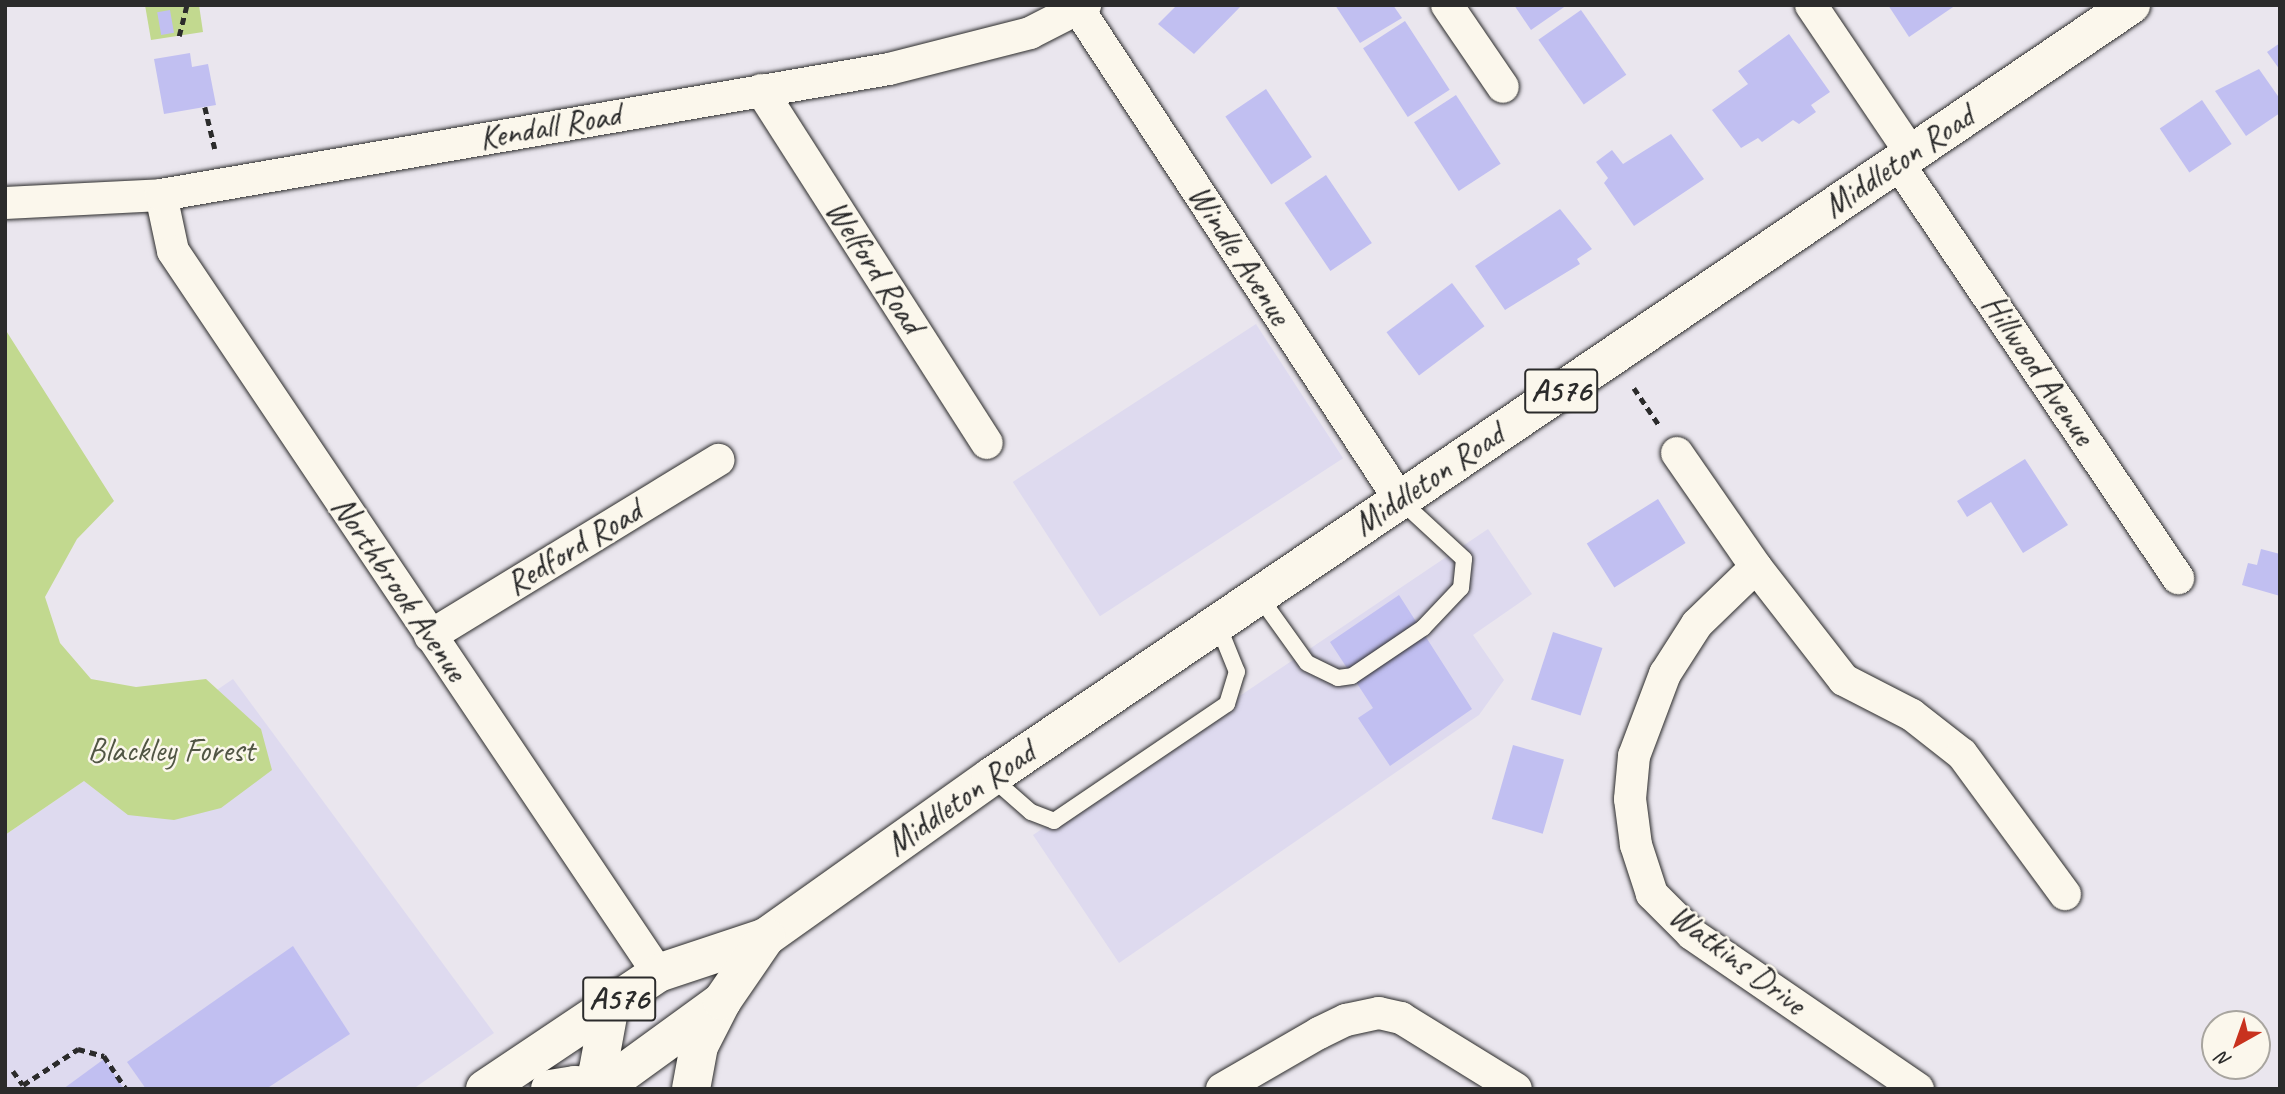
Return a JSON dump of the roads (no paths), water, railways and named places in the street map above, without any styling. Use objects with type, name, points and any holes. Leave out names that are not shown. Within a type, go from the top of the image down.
[{"type":"main road","name":"Middleton Road","points":[[485,1089],[658,973],[766,937],[991,776],[2131,5]]},
{"type":"main road","name":"Middleton Road","points":[[600,1089],[722,1001],[766,937]]},
{"type":"main road","points":[[691,1089],[699,1046],[722,1001]]},
{"type":"main road","name":"A576","points":[[600,1089],[603,1030],[610,1005]]},
{"type":"main road","points":[[550,1089],[575,1085],[600,1089]]},
{"type":"street","points":[[1447,5],[1503,87]]},
{"type":"street","name":"Hillwood Avenue","points":[[1811,5],[1905,158],[2178,578]]},
{"type":"street","name":"Kendall Road","points":[[5,203],[161,195],[761,90],[981,49],[1031,33],[1082,8]]},
{"type":"street","name":"Windle Avenue","points":[[1082,8],[1401,500]]},
{"type":"street","name":"Welford Road","points":[[761,90],[987,443]]},
{"type":"street","name":"Northbrook Avenue","points":[[161,195],[173,251],[658,973]]},
{"type":"street","points":[[1677,453],[1756,566],[1844,680],[1912,715],[1962,754],[2065,894]]},
{"type":"street","name":"Redford Road","points":[[430,636],[718,460]]},
{"type":"street","name":"Watkins Drive","points":[[1756,566],[1697,625],[1665,674],[1634,756],[1630,799],[1636,845],[1652,894],[1692,934],[1918,1089]]},
{"type":"street","points":[[1222,1089],[1319,1033],[1346,1020],[1379,1013],[1401,1018],[1516,1089]]},
{"type":"lane","points":[[1258,596],[1307,663],[1319,673],[1338,678],[1362,669],[1438,614],[1461,588],[1465,573],[1464,559],[1401,500]]},
{"type":"lane","points":[[991,776],[1031,812],[1054,821],[1204,720],[1227,704],[1237,672],[1217,623]]},
{"type":"park label","name":"Blackley Forest","points":[[171,751]]}]
